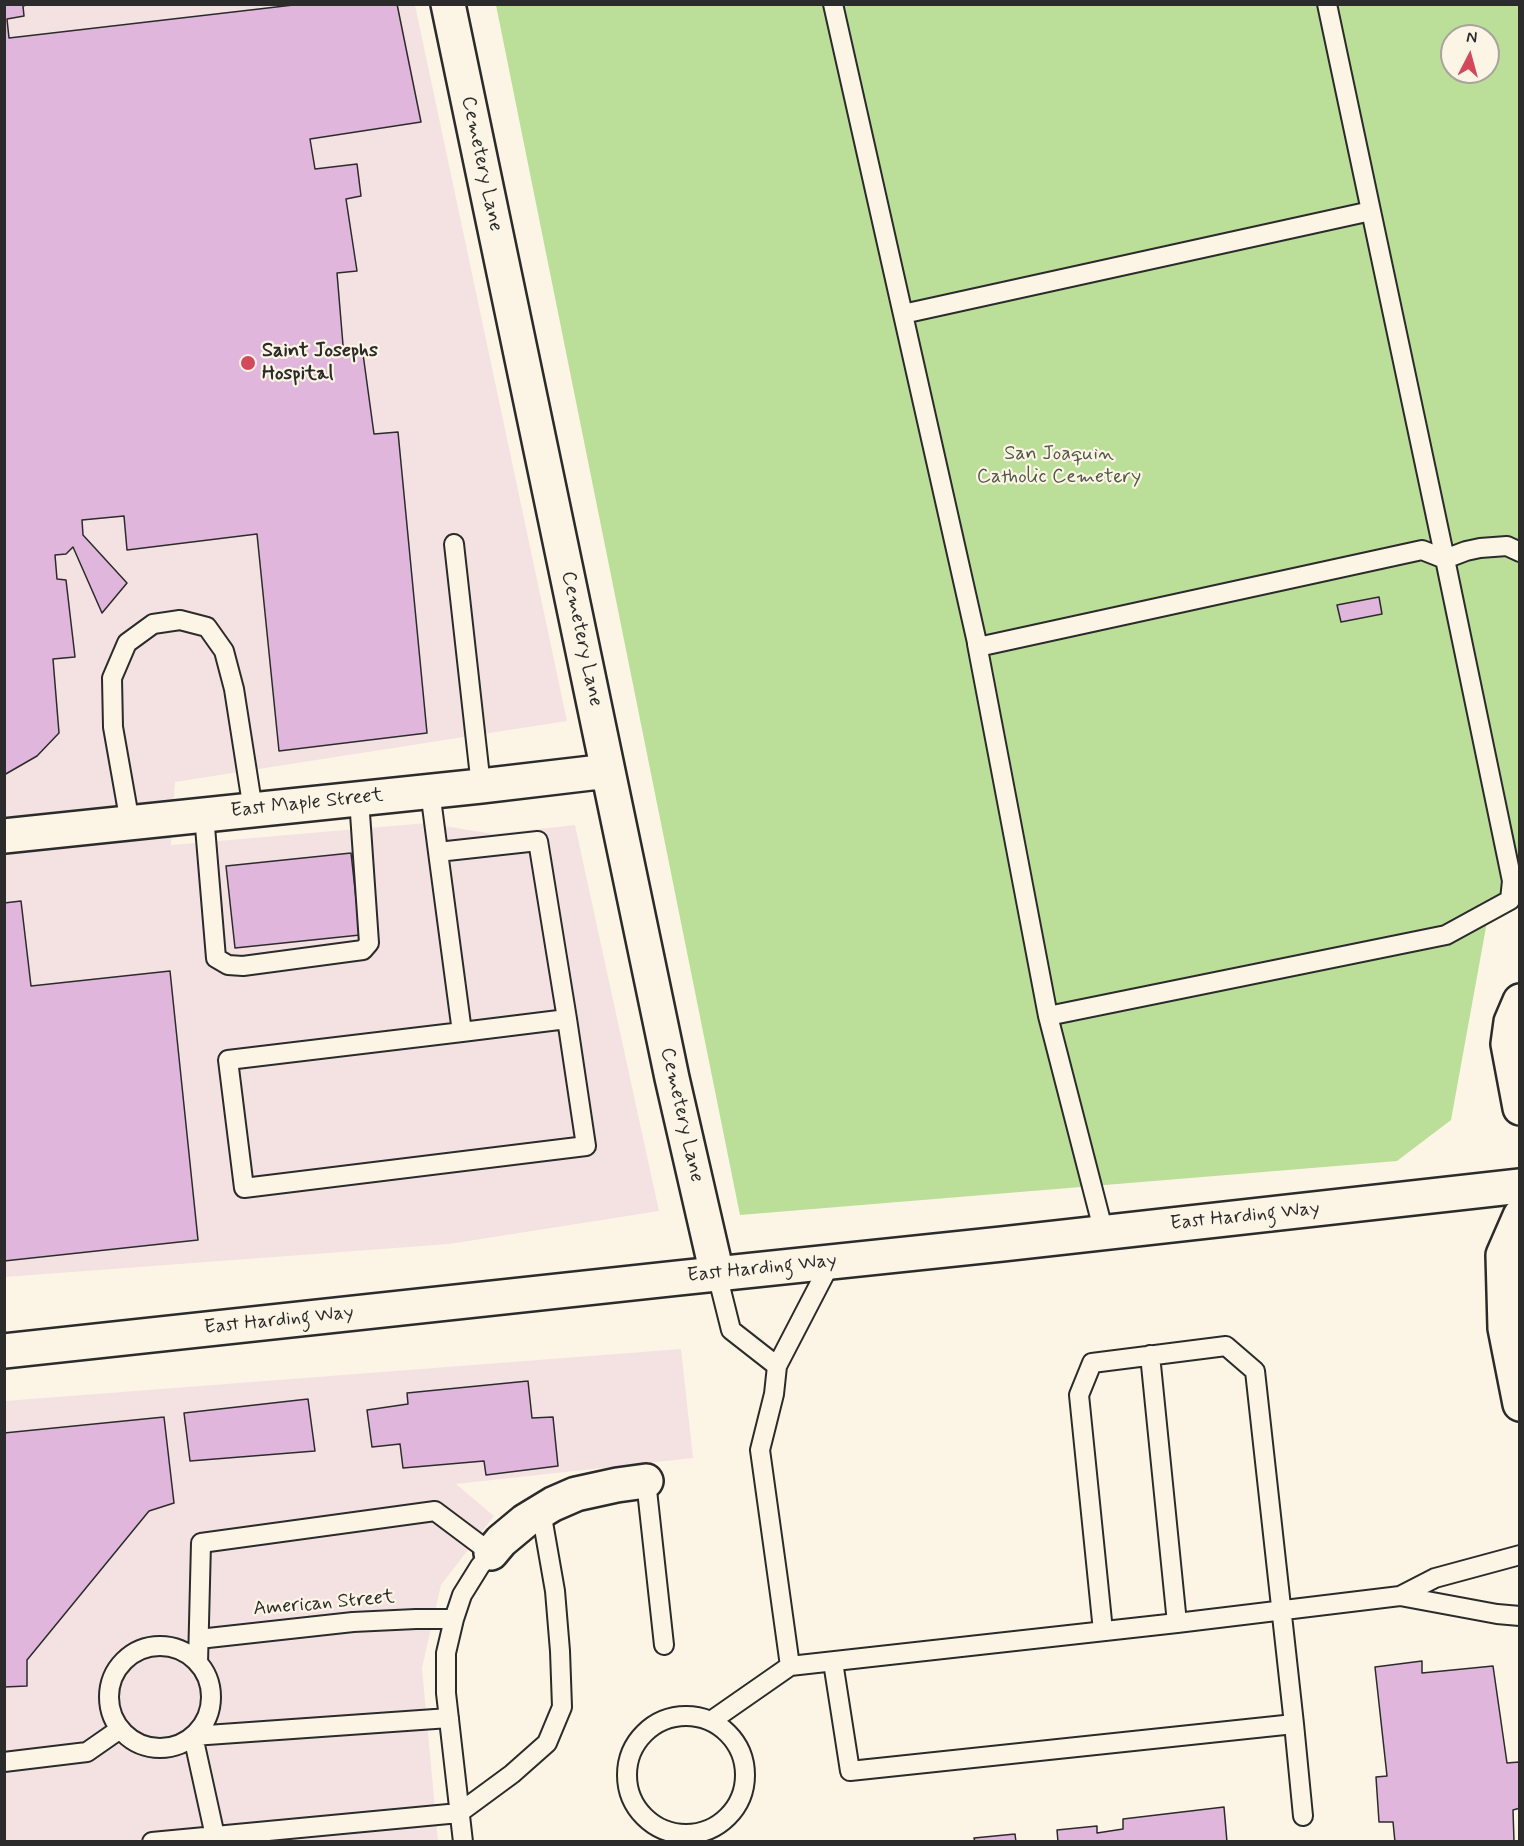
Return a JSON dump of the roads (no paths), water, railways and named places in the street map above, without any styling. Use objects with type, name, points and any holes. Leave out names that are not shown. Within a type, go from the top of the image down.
[{"type":"street","name":"Cemetery Lane","points":[[448,4],[672,1078],[717,1274]]},
{"type":"street","name":"East Maple Street","points":[[4,836],[608,771]]},
{"type":"street","points":[[1520,1001],[1511,1022],[1508,1044],[1520,1108]]},
{"type":"street","name":"East Harding Way","points":[[4,1351],[1520,1186]]},
{"type":"street","points":[[1520,1216],[1503,1255],[1505,1328],[1520,1404]]},
{"type":"street","points":[[491,1553],[501,1541],[525,1521],[576,1494],[646,1481]]},
{"type":"lane","points":[[833,4],[977,644],[1048,1016],[1104,1233]]},
{"type":"lane","points":[[1048,1016],[1446,935],[1510,900],[1512,881],[1327,4]]},
{"type":"lane","points":[[903,314],[1371,212]]},
{"type":"lane","points":[[454,544],[481,786]]},
{"type":"lane","points":[[977,644],[978,647],[1422,550],[1445,559],[1480,548],[1507,546],[1520,552]]},
{"type":"lane","points":[[130,823],[113,727],[112,678],[127,643],[153,624],[180,620],[207,627],[224,651],[234,689],[253,810]]},
{"type":"lane","points":[[430,791],[462,1032]]},
{"type":"lane","points":[[204,815],[216,958],[228,965],[243,966],[363,950],[369,943],[359,799]]},
{"type":"lane","points":[[438,852],[538,841],[567,1019],[586,1146],[243,1188],[228,1060],[567,1019]]},
{"type":"lane","points":[[790,1666],[760,1450],[774,1394],[777,1366],[831,1262]]},
{"type":"lane","points":[[717,1274],[731,1330],[777,1366]]},
{"type":"lane","points":[[1103,1631],[1079,1395],[1092,1363],[1226,1346],[1255,1371],[1303,1816]]},
{"type":"lane","points":[[1150,1356],[1178,1623]]},
{"type":"lane","points":[[646,1481],[664,1646]]},
{"type":"lane","points":[[198,1663],[201,1543],[435,1511],[491,1553],[462,1595],[446,1653],[446,1693],[462,1842]]},
{"type":"lane","points":[[152,1842],[459,1813],[512,1774],[547,1743],[562,1707],[555,1591],[541,1511]]},
{"type":"lane","points":[[1400,1596],[1435,1578],[1520,1555]]},
{"type":"lane","points":[[711,1721],[790,1666],[1400,1596],[1497,1614],[1520,1616]]},
{"type":"lane","name":"American Street","points":[[199,1639],[352,1622],[454,1619]]},
{"type":"lane","points":[[167,1646],[184,1652],[198,1663],[207,1676],[211,1692],[210,1708],[204,1723],[193,1736],[179,1744],[163,1748],[147,1747],[132,1740],[120,1729],[112,1715],[109,1699],[111,1681],[119,1665],[133,1653],[149,1647],[167,1646]]},
{"type":"lane","points":[[833,1662],[850,1771],[1294,1724]]},
{"type":"lane","points":[[692,1716],[711,1721],[726,1732],[738,1747],[745,1765],[745,1784],[739,1803],[727,1818],[711,1830],[692,1838],[653,1825],[638,1812],[629,1794],[626,1774],[630,1754],[640,1737],[655,1725],[673,1717],[692,1716]]},
{"type":"lane","points":[[193,1736],[449,1718]]},
{"type":"lane","points":[[4,1762],[87,1752],[120,1729]]},
{"type":"lane","points":[[193,1736],[215,1836]]},
{"type":"place","name":"Saint Josephs Hospital","points":[[248,363]]},
{"type":"park label","name":"San Joaquin Catholic Cemetery","points":[[1059,466]]}]
